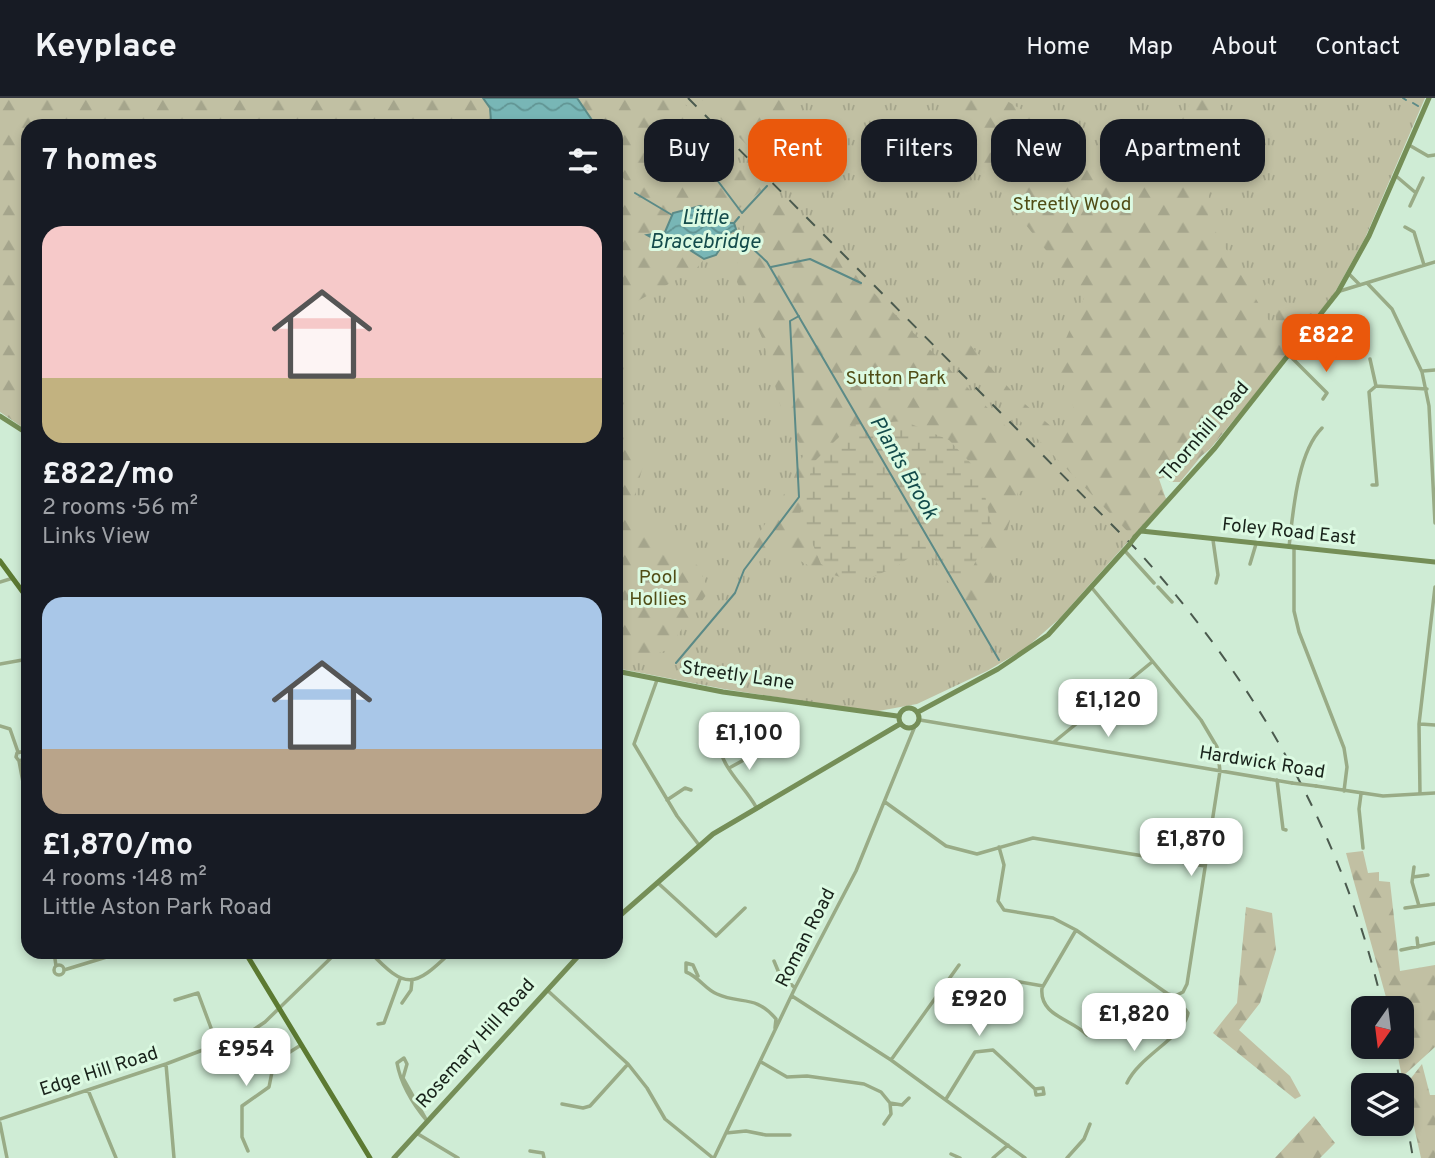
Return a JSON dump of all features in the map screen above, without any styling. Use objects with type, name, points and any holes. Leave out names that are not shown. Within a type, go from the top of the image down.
[{"type":"main road","name":"Thornhill Road","points":[[918,712],[979,680],[1040,642],[1092,588],[1290,356],[1349,274],[1429,98]]},
{"type":"main road","points":[[0,415],[21,429]]},
{"type":"main road","name":"Foley Road East","points":[[1141,531],[1435,562]]},
{"type":"main road","points":[[0,561],[21,589]]},
{"type":"main road","name":"Streetly Lane","points":[[623,673],[656,680],[897,716],[904,711],[918,712]]},
{"type":"main road","points":[[623,913],[699,845],[757,807],[900,723],[915,726],[920,720],[918,712]]},
{"type":"main road","points":[[897,716],[900,723]]},
{"type":"main road","points":[[249,959],[370,1158]]},
{"type":"main road","name":"Rosemary Hill Road","points":[[394,1158],[576,959]]},
{"type":"street","points":[[1408,144],[1428,156],[1435,155]]},
{"type":"street","points":[[1394,174],[1416,193]]},
{"type":"street","points":[[1410,206],[1423,178]]},
{"type":"street","points":[[1405,227],[1414,232],[1424,265]]},
{"type":"street","points":[[1338,292],[1435,262]]},
{"type":"street","points":[[1349,274],[1360,285]]},
{"type":"street","points":[[1367,283],[1392,309],[1422,372],[1427,389],[1435,523]]},
{"type":"street","points":[[1290,356],[1327,393],[1323,399]]},
{"type":"street","points":[[1370,359],[1376,386]]},
{"type":"street","points":[[1422,372],[1435,370]]},
{"type":"street","points":[[1376,386],[1427,389]]},
{"type":"street","points":[[1376,386],[1367,396],[1377,485]]},
{"type":"street","points":[[1429,406],[1435,407]]},
{"type":"street","points":[[1322,428],[1318,432],[1296,492],[1291,548],[1294,611],[1344,748],[1347,767],[1345,791]]},
{"type":"street","points":[[1318,432],[1322,436]]},
{"type":"street","points":[[1213,540],[1218,575],[1216,583]]},
{"type":"street","points":[[1250,564],[1256,544]]},
{"type":"street","points":[[1124,551],[1172,601]]},
{"type":"street","points":[[0,582],[13,578]]},
{"type":"street","points":[[1420,794],[1419,724],[1435,587]]},
{"type":"street","points":[[999,847],[1004,865],[998,901],[1004,910],[1053,918],[1076,930],[1168,995],[1175,996],[1183,992],[1187,984],[1220,771],[1217,747],[1200,720],[1092,588]]},
{"type":"street","points":[[0,664],[21,660]]},
{"type":"street","points":[[1054,742],[1152,662]]},
{"type":"street","points":[[656,680],[634,744],[667,800],[699,845]]},
{"type":"street","name":"Hardwick Road","points":[[920,720],[1361,794],[1383,796],[1435,793]]},
{"type":"street","points":[[1419,724],[1435,725]]},
{"type":"street","points":[[3,725],[15,737],[21,748]]},
{"type":"street","name":"Roman Road","points":[[713,1158],[795,988],[856,871],[915,726]]},
{"type":"street","points":[[720,744],[718,749],[723,762],[757,807]]},
{"type":"street","points":[[730,768],[754,752],[757,744]]},
{"type":"street","points":[[748,749],[754,752]]},
{"type":"street","points":[[1278,779],[1278,802],[1283,829],[1286,830]]},
{"type":"street","points":[[667,800],[685,788],[691,790]]},
{"type":"street","points":[[1361,794],[1363,848]]},
{"type":"street","points":[[885,802],[946,846],[977,854],[1033,838],[1205,866]]},
{"type":"street","points":[[1414,867],[1413,877],[1419,906]]},
{"type":"street","points":[[1413,877],[1429,875]]},
{"type":"street","points":[[656,882],[716,936],[745,908]]},
{"type":"street","points":[[1405,908],[1435,904]]},
{"type":"street","points":[[1076,930],[1043,986],[1041,998],[1046,1007],[1087,1035]]},
{"type":"street","points":[[1417,938],[1418,947]]},
{"type":"street","points":[[1401,950],[1435,943]]},
{"type":"street","points":[[55,959],[54,971],[57,976],[64,970],[100,959]]},
{"type":"street","name":"Edge Hill Road","points":[[0,1121],[166,1064],[258,1027],[328,959]]},
{"type":"street","points":[[378,959],[400,979],[412,981],[425,977],[444,959]]},
{"type":"street","points":[[774,961],[779,973],[795,988]]},
{"type":"street","points":[[891,1060],[959,965]]},
{"type":"street","points":[[56,966],[62,966],[64,970]]},
{"type":"street","points":[[698,976],[718,995],[764,1006],[776,1019],[774,1034]]},
{"type":"street","points":[[386,1028],[384,1023],[400,979]]},
{"type":"street","points":[[402,1003],[411,990],[412,981]]},
{"type":"street","points":[[1015,981],[1043,986]]},
{"type":"street","points":[[547,990],[628,1064],[647,1088],[665,1119],[713,1158]]},
{"type":"street","points":[[175,1000],[198,993],[217,1044]]},
{"type":"street","points":[[792,996],[891,1060],[1026,1158]]},
{"type":"street","points":[[1127,1083],[1133,1068],[1167,1041],[1187,1018],[1188,1013],[1175,996]]},
{"type":"street","points":[[378,1024],[384,1023]]},
{"type":"street","points":[[248,1151],[242,1138],[242,1107],[269,1087],[274,1062],[301,1045]]},
{"type":"street","points":[[946,1099],[968,1059],[981,1050],[993,1050],[1035,1089]]},
{"type":"street","points":[[760,1061],[787,1077],[807,1076],[864,1084],[881,1092],[890,1102],[902,1105],[909,1098]]},
{"type":"street","points":[[166,1064],[174,1158]]},
{"type":"street","points":[[562,1104],[590,1105],[628,1064]]},
{"type":"street","points":[[402,1072],[427,1121]]},
{"type":"street","points":[[88,1090],[116,1158]]},
{"type":"street","points":[[884,1124],[891,1114],[890,1102]]},
{"type":"street","points":[[0,1121],[7,1158]]},
{"type":"street","points":[[1067,1158],[1084,1139],[1090,1124]]},
{"type":"street","points":[[726,1133],[746,1131],[790,1135]]},
{"type":"street","points":[[416,1133],[458,1158]]},
{"type":"street","points":[[785,1136],[785,1143]]},
{"type":"street","points":[[993,1158],[1008,1145]]},
{"type":"street","points":[[530,1151],[544,1153],[544,1158]]},
{"type":"street","points":[[951,1154],[960,1158]]},
{"type":"green space","name":"Sutton Park","points":[[0,98],[1425,98],[1365,238],[1334,294],[1180,482],[1170,482],[1166,477],[1159,479],[1166,499],[1059,619],[1026,648],[987,671],[917,704],[873,712],[724,689],[623,669],[623,119],[21,119],[21,198],[0,412]]},
{"type":"green space","points":[[0,98],[483,98],[494,119],[21,119],[21,426],[0,412]]},
{"type":"green space","points":[[577,98],[678,98],[700,119],[644,119],[644,182],[734,182],[734,160],[748,172],[748,182],[760,182],[766,187],[725,220],[719,212],[697,206],[673,213],[665,232],[647,235],[665,245],[682,244],[704,259],[696,269],[623,309],[623,190],[635,191],[623,178],[623,119],[591,119]]},
{"type":"green space","points":[[700,98],[798,98],[791,119],[748,119],[748,146],[734,132],[734,119],[721,119]]},
{"type":"green space","points":[[958,98],[1002,98],[1038,119],[991,119],[991,175],[977,150],[977,119],[963,119]]},
{"type":"green space","points":[[1199,98],[1209,98],[1221,119],[1182,119],[1189,105]]},
{"type":"green space","name":"Streetly Wood","points":[[1086,147],[1100,148],[1100,182],[1204,182],[1209,194],[1208,219],[1277,334],[1276,317],[1265,285],[1268,283],[1293,308],[1313,318],[1307,331],[1210,449],[1190,465],[1159,470],[1155,477],[1166,499],[1132,536],[956,355],[954,341],[963,337],[1019,399],[1053,428],[1063,426],[1074,409],[1059,373],[1058,361],[1085,295],[996,182],[1086,182]]},
{"type":"green space","points":[[775,193],[1060,481],[1018,492],[987,603],[963,614],[936,561],[921,549],[896,567],[858,583],[813,568],[775,547],[745,575],[751,546],[793,480],[805,451],[785,423],[763,340],[737,282],[738,257],[746,219]]},
{"type":"green space","points":[[904,421],[949,440],[980,473],[992,527],[971,571],[953,590],[936,561],[921,549],[896,567],[858,583],[821,564],[800,514],[813,463],[851,425]]},
{"type":"green space","name":"Pool Hollies","points":[[623,445],[640,448],[646,456],[630,511],[698,566],[709,591],[667,650],[651,656],[623,655]]},
{"type":"green space","points":[[1363,851],[1368,873],[1379,872],[1379,881],[1390,882],[1400,971],[1435,965],[1435,1047],[1406,1073],[1401,1073],[1398,1059],[1414,1059],[1414,996],[1386,996],[1346,853]]},
{"type":"green space","points":[[1246,907],[1272,913],[1276,950],[1260,1003],[1239,1030],[1290,1076],[1301,1096],[1295,1099],[1213,1033],[1237,1003]]},
{"type":"green space","points":[[1422,1064],[1430,1095],[1435,1095],[1435,1158],[1421,1158],[1414,1126],[1414,1074]]},
{"type":"green space","points":[[1314,1116],[1335,1143],[1320,1158],[1275,1158]]},
{"type":"water","points":[[483,98],[577,98],[591,119],[491,119],[490,108]]},
{"type":"water","name":"Little Bracebridge","points":[[700,206],[720,212],[727,223],[734,223],[736,229],[730,233],[716,255],[704,259],[682,245],[665,245],[647,235],[665,232],[673,213]]},
{"type":"waterway","points":[[1413,103],[1418,106]]},
{"type":"waterway","points":[[719,182],[742,213]]},
{"type":"waterway","points":[[742,213],[767,186]]},
{"type":"waterway","name":"Plants Brook","points":[[635,193],[672,215]]},
{"type":"waterway","points":[[734,223],[739,217]]},
{"type":"waterway","name":"Plants Brook","points":[[734,231],[767,262],[999,660]]},
{"type":"waterway","points":[[771,267],[810,259],[861,283]]},
{"type":"waterway","points":[[676,663],[735,593],[744,570],[799,497],[790,321],[799,316]]},
{"type":"railway","points":[[688,98],[1136,549],[1179,599],[1256,706],[1290,762],[1345,881],[1380,996]]},
{"type":"railway","points":[[1396,1059],[1398,1073]]},
{"type":"railway","points":[[1409,1136],[1413,1158]]}]
